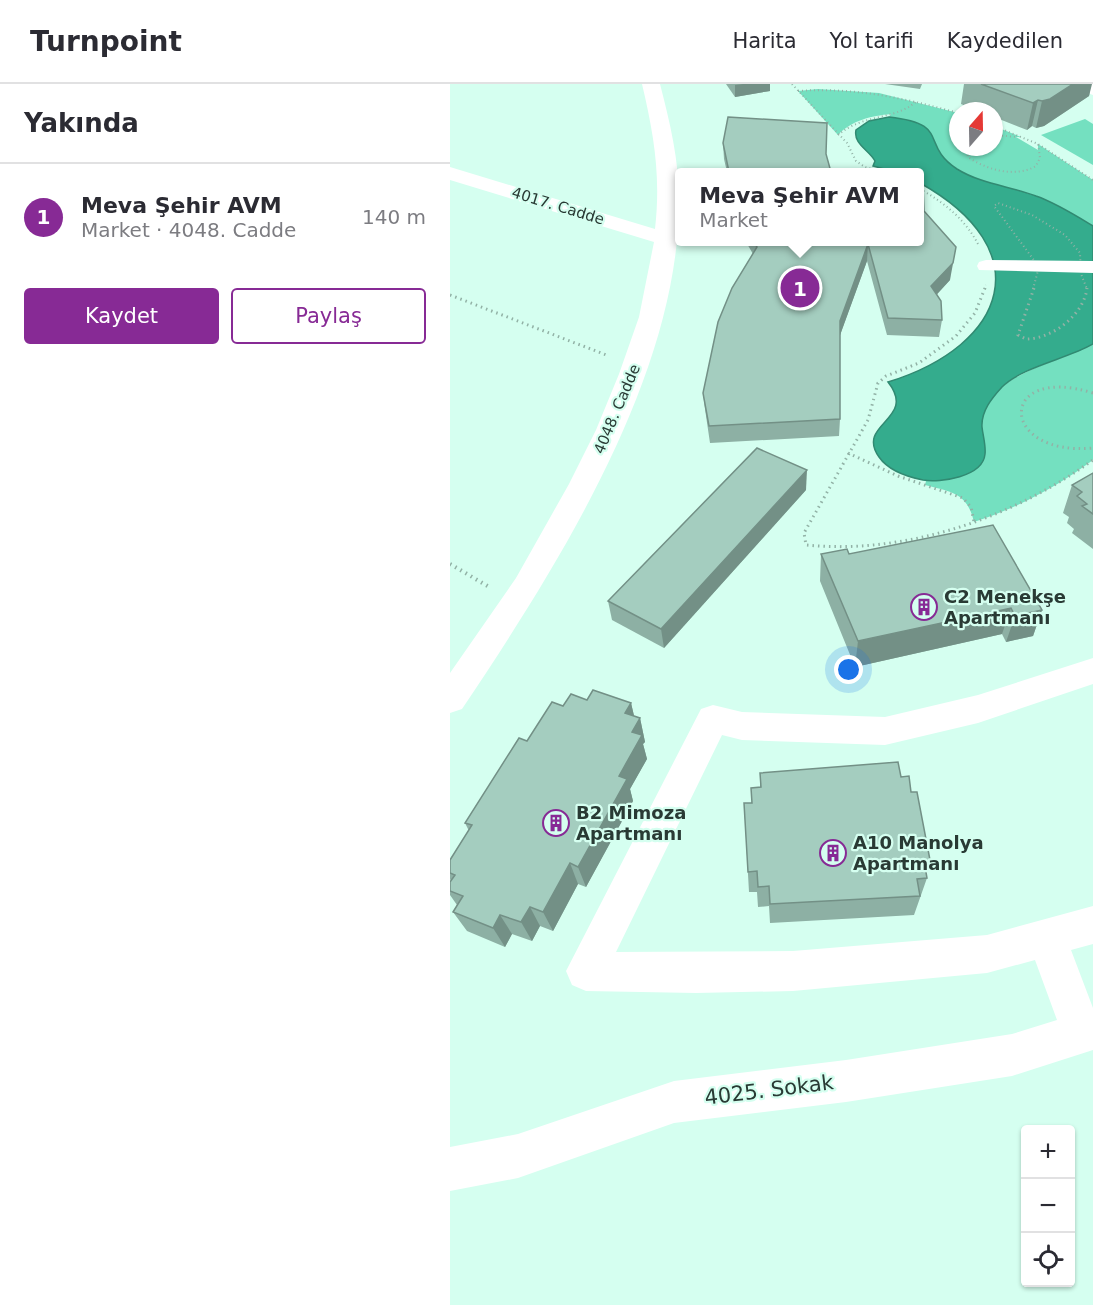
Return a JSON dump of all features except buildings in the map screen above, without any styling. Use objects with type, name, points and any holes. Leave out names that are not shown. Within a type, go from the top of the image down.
[{"type":"street","name":"4048. Cadde","points":[[450,699],[517,602],[589,475],[636,366],[657,291],[666,239],[669,176],[660,111],[651,84]]},
{"type":"street","points":[[1079,84],[1093,90]]},
{"type":"street","name":"4017. Cadde","points":[[450,172],[666,239]]},
{"type":"street","points":[[988,266],[1091,267]]},
{"type":"street","points":[[1093,671],[978,709],[885,731],[742,726],[713,718],[586,971],[696,973],[793,971],[987,954],[1093,925]]},
{"type":"street","points":[[1047,938],[1088,1031]]},
{"type":"street","name":"4025. Sokak","points":[[450,1169],[518,1156],[675,1102],[846,1081],[1012,1054],[1088,1031]]},
{"type":"path","points":[[792,84],[851,149],[854,160],[869,168]]},
{"type":"path","points":[[798,91],[852,90],[949,111]]},
{"type":"path","points":[[838,135],[851,123],[877,115],[905,111],[917,102]]},
{"type":"path","points":[[1003,130],[1038,144],[1093,180]]},
{"type":"path","points":[[1003,136],[1021,137]]},
{"type":"path","points":[[968,156],[981,167],[1014,171],[1033,166],[1038,162],[1040,156],[1038,144]]},
{"type":"path","points":[[924,191],[957,216],[977,241],[988,266],[982,299],[964,329],[954,340],[904,371],[879,381],[874,390],[874,403],[868,420],[804,533],[806,545],[827,549],[862,546],[898,541],[974,522],[996,515],[1053,488],[1093,460]]},
{"type":"path","points":[[450,295],[636,366]]},
{"type":"path","points":[[1093,393],[1075,387],[1046,388],[1025,398],[1020,406],[1023,425],[1043,442],[1073,450],[1093,448]]},
{"type":"path","points":[[848,453],[898,476],[963,498],[970,507],[974,522]]},
{"type":"path","points":[[450,564],[517,602]]},
{"type":"shaded area","points":[[818,89],[879,93],[949,111],[949,156],[1003,156],[1003,130],[1021,137],[1016,137],[1038,150],[1038,144],[1093,180],[1093,226],[1043,199],[976,178],[957,169],[939,151],[928,130],[908,120],[889,117],[891,114],[869,118],[856,122],[838,135],[798,91]]},
{"type":"shaded area","points":[[889,117],[921,125],[928,130],[946,160],[957,169],[1043,199],[1093,226],[1093,344],[1021,374],[1002,387],[991,400],[983,416],[985,454],[982,462],[977,468],[960,477],[930,481],[905,475],[893,469],[879,457],[874,446],[874,436],[896,405],[895,395],[888,382],[929,366],[960,345],[982,320],[994,294],[994,266],[982,237],[958,209],[924,186],[924,168],[873,166],[875,161],[859,143],[856,135],[856,130],[869,121]]},
{"type":"shaded area","points":[[1085,119],[1093,124],[1093,165],[1041,135]]},
{"type":"shaded area","points":[[1093,344],[1093,460],[1036,496],[974,522],[967,505],[957,495],[925,485],[926,481],[952,479],[959,476],[985,456],[982,423],[987,406],[996,392],[1026,372]]},
{"type":"place","name":"Meva Şehir AVM","points":[[800,288]]},
{"type":"place","name":"C2 Menekşe Apartmanı","points":[[924,607]]},
{"type":"place","name":"B2 Mimoza Apartmanı","points":[[556,823]]},
{"type":"place","name":"A10 Manolya Apartmanı","points":[[833,853]]}]
